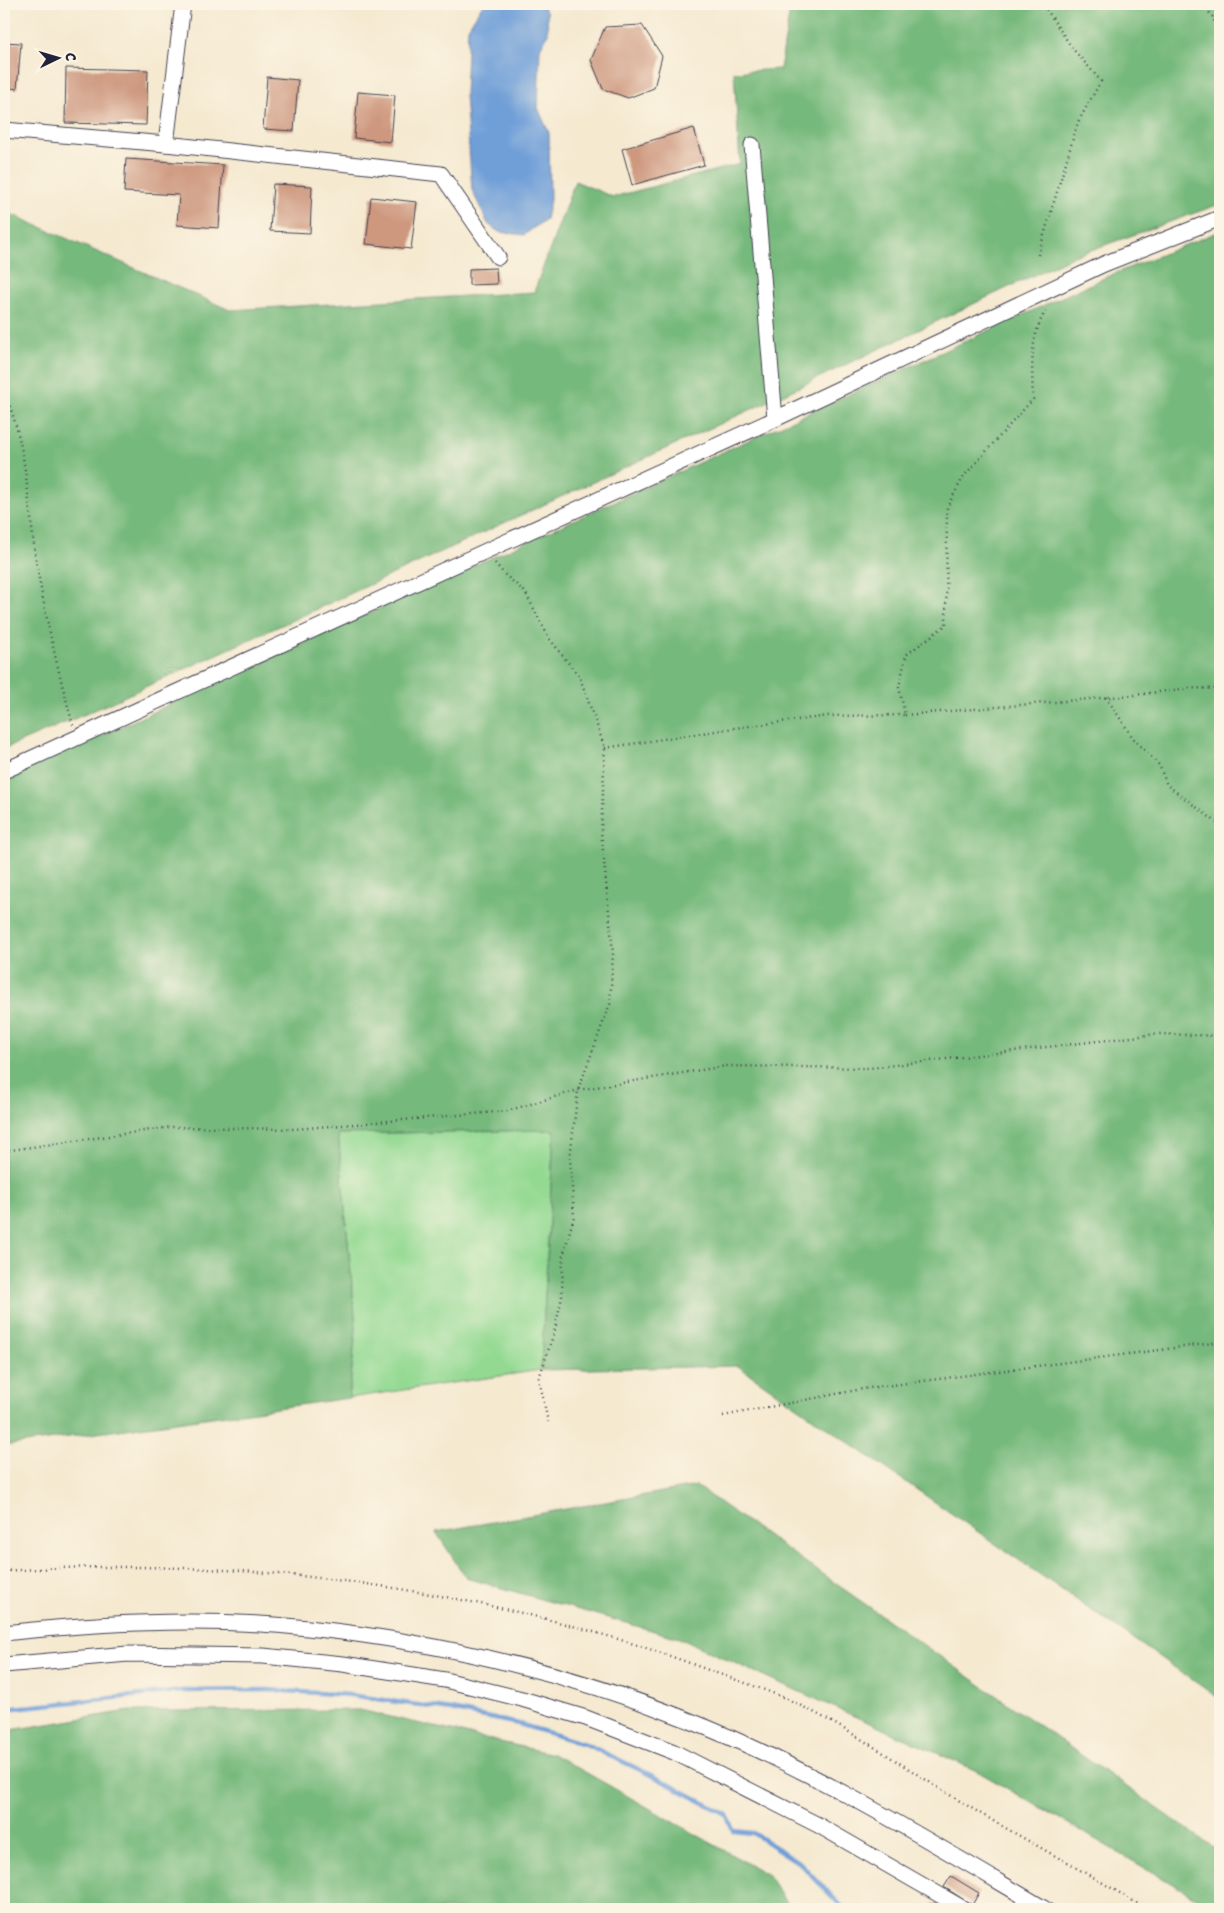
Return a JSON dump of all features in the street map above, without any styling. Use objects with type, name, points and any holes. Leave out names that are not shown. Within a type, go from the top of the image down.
[{"type":"street","points":[[166,144],[183,4]]},
{"type":"street","points":[[4,130],[166,144],[441,174],[498,256]]},
{"type":"street","points":[[752,145],[775,419]]},
{"type":"street","points":[[4,771],[775,419],[1096,268],[1220,218]]},
{"type":"street","points":[[4,1633],[113,1623],[242,1624],[306,1628],[414,1643],[492,1658],[588,1685],[688,1720],[760,1752],[847,1795],[1045,1909]]},
{"type":"street","points":[[4,1665],[128,1654],[263,1656],[343,1664],[445,1680],[522,1698],[586,1718],[674,1752],[818,1825],[964,1909]]},
{"type":"path","points":[[1038,255],[1078,122],[1101,80],[1072,48],[1042,4]]},
{"type":"path","points":[[1204,4],[1220,32]]},
{"type":"path","points":[[1212,17],[1220,9]]},
{"type":"path","points":[[905,715],[899,687],[906,655],[946,625],[947,507],[964,476],[1033,399],[1032,351],[1042,316],[1051,303]]},
{"type":"path","points":[[4,394],[16,419],[37,563],[58,671],[77,738]]},
{"type":"path","points":[[485,550],[504,574],[525,592],[549,638],[580,678],[605,748],[601,831],[613,952],[610,1004],[578,1090],[570,1158],[574,1216],[563,1256],[562,1297],[556,1324],[539,1378],[548,1422]]},
{"type":"path","points":[[605,748],[828,716],[905,715],[1189,688],[1220,689]]},
{"type":"path","points":[[1106,697],[1132,738],[1159,765],[1167,785],[1220,825]]},
{"type":"path","points":[[4,1151],[172,1127],[295,1129],[507,1111],[578,1090],[726,1066],[870,1068],[1157,1034],[1220,1036]]},
{"type":"path","points":[[723,1416],[862,1389],[1220,1342]]},
{"type":"green space","points":[[791,4],[1220,4],[1220,204],[1074,256],[778,397],[341,598],[4,749],[4,211],[230,310],[534,292],[575,181],[613,197],[740,164],[734,72],[780,69]]},
{"type":"green space","points":[[1220,231],[1220,1699],[738,1366],[541,1370],[554,1130],[338,1134],[356,1328],[349,1398],[4,1446],[4,780],[1106,277]]},
{"type":"green space","points":[[554,1130],[541,1370],[349,1398],[356,1328],[338,1134]]},
{"type":"green space","points":[[696,1486],[1220,1852],[1220,1909],[1216,1909],[977,1771],[679,1638],[466,1578],[436,1532]]},
{"type":"green space","points":[[360,1710],[553,1754],[768,1875],[790,1909],[4,1909],[4,1731],[129,1711]]},
{"type":"water","points":[[483,4],[541,4],[547,12],[548,34],[540,48],[538,108],[549,133],[550,200],[546,219],[524,235],[499,232],[488,224],[472,190],[465,95],[468,28]]},
{"type":"building","points":[[642,25],[662,56],[654,88],[628,98],[603,89],[591,60],[605,27]]},
{"type":"building","points":[[4,42],[21,43],[17,89],[4,87]]},
{"type":"building","points":[[66,68],[148,70],[146,125],[65,123]]},
{"type":"building","points":[[267,77],[298,80],[294,131],[263,129]]},
{"type":"building","points":[[358,92],[395,95],[391,142],[354,138]]},
{"type":"building","points":[[694,128],[704,165],[632,185],[622,149]]},
{"type":"building","points":[[126,159],[223,165],[219,228],[177,225],[179,195],[124,192]]},
{"type":"building","points":[[273,184],[312,186],[310,233],[270,231]]},
{"type":"building","points":[[371,197],[417,202],[411,249],[366,244]]},
{"type":"building","points":[[496,268],[497,284],[469,285],[469,269]]},
{"type":"building","points":[[951,1876],[979,1893],[972,1905],[944,1887]]},
{"type":"building","points":[[934,1903],[946,1909],[930,1909]]},
{"type":"waterway","points":[[4,1709],[182,1691],[268,1690],[350,1695],[451,1710],[519,1724],[588,1745],[655,1777],[727,1815],[733,1831],[753,1833],[801,1864],[844,1909]]}]
